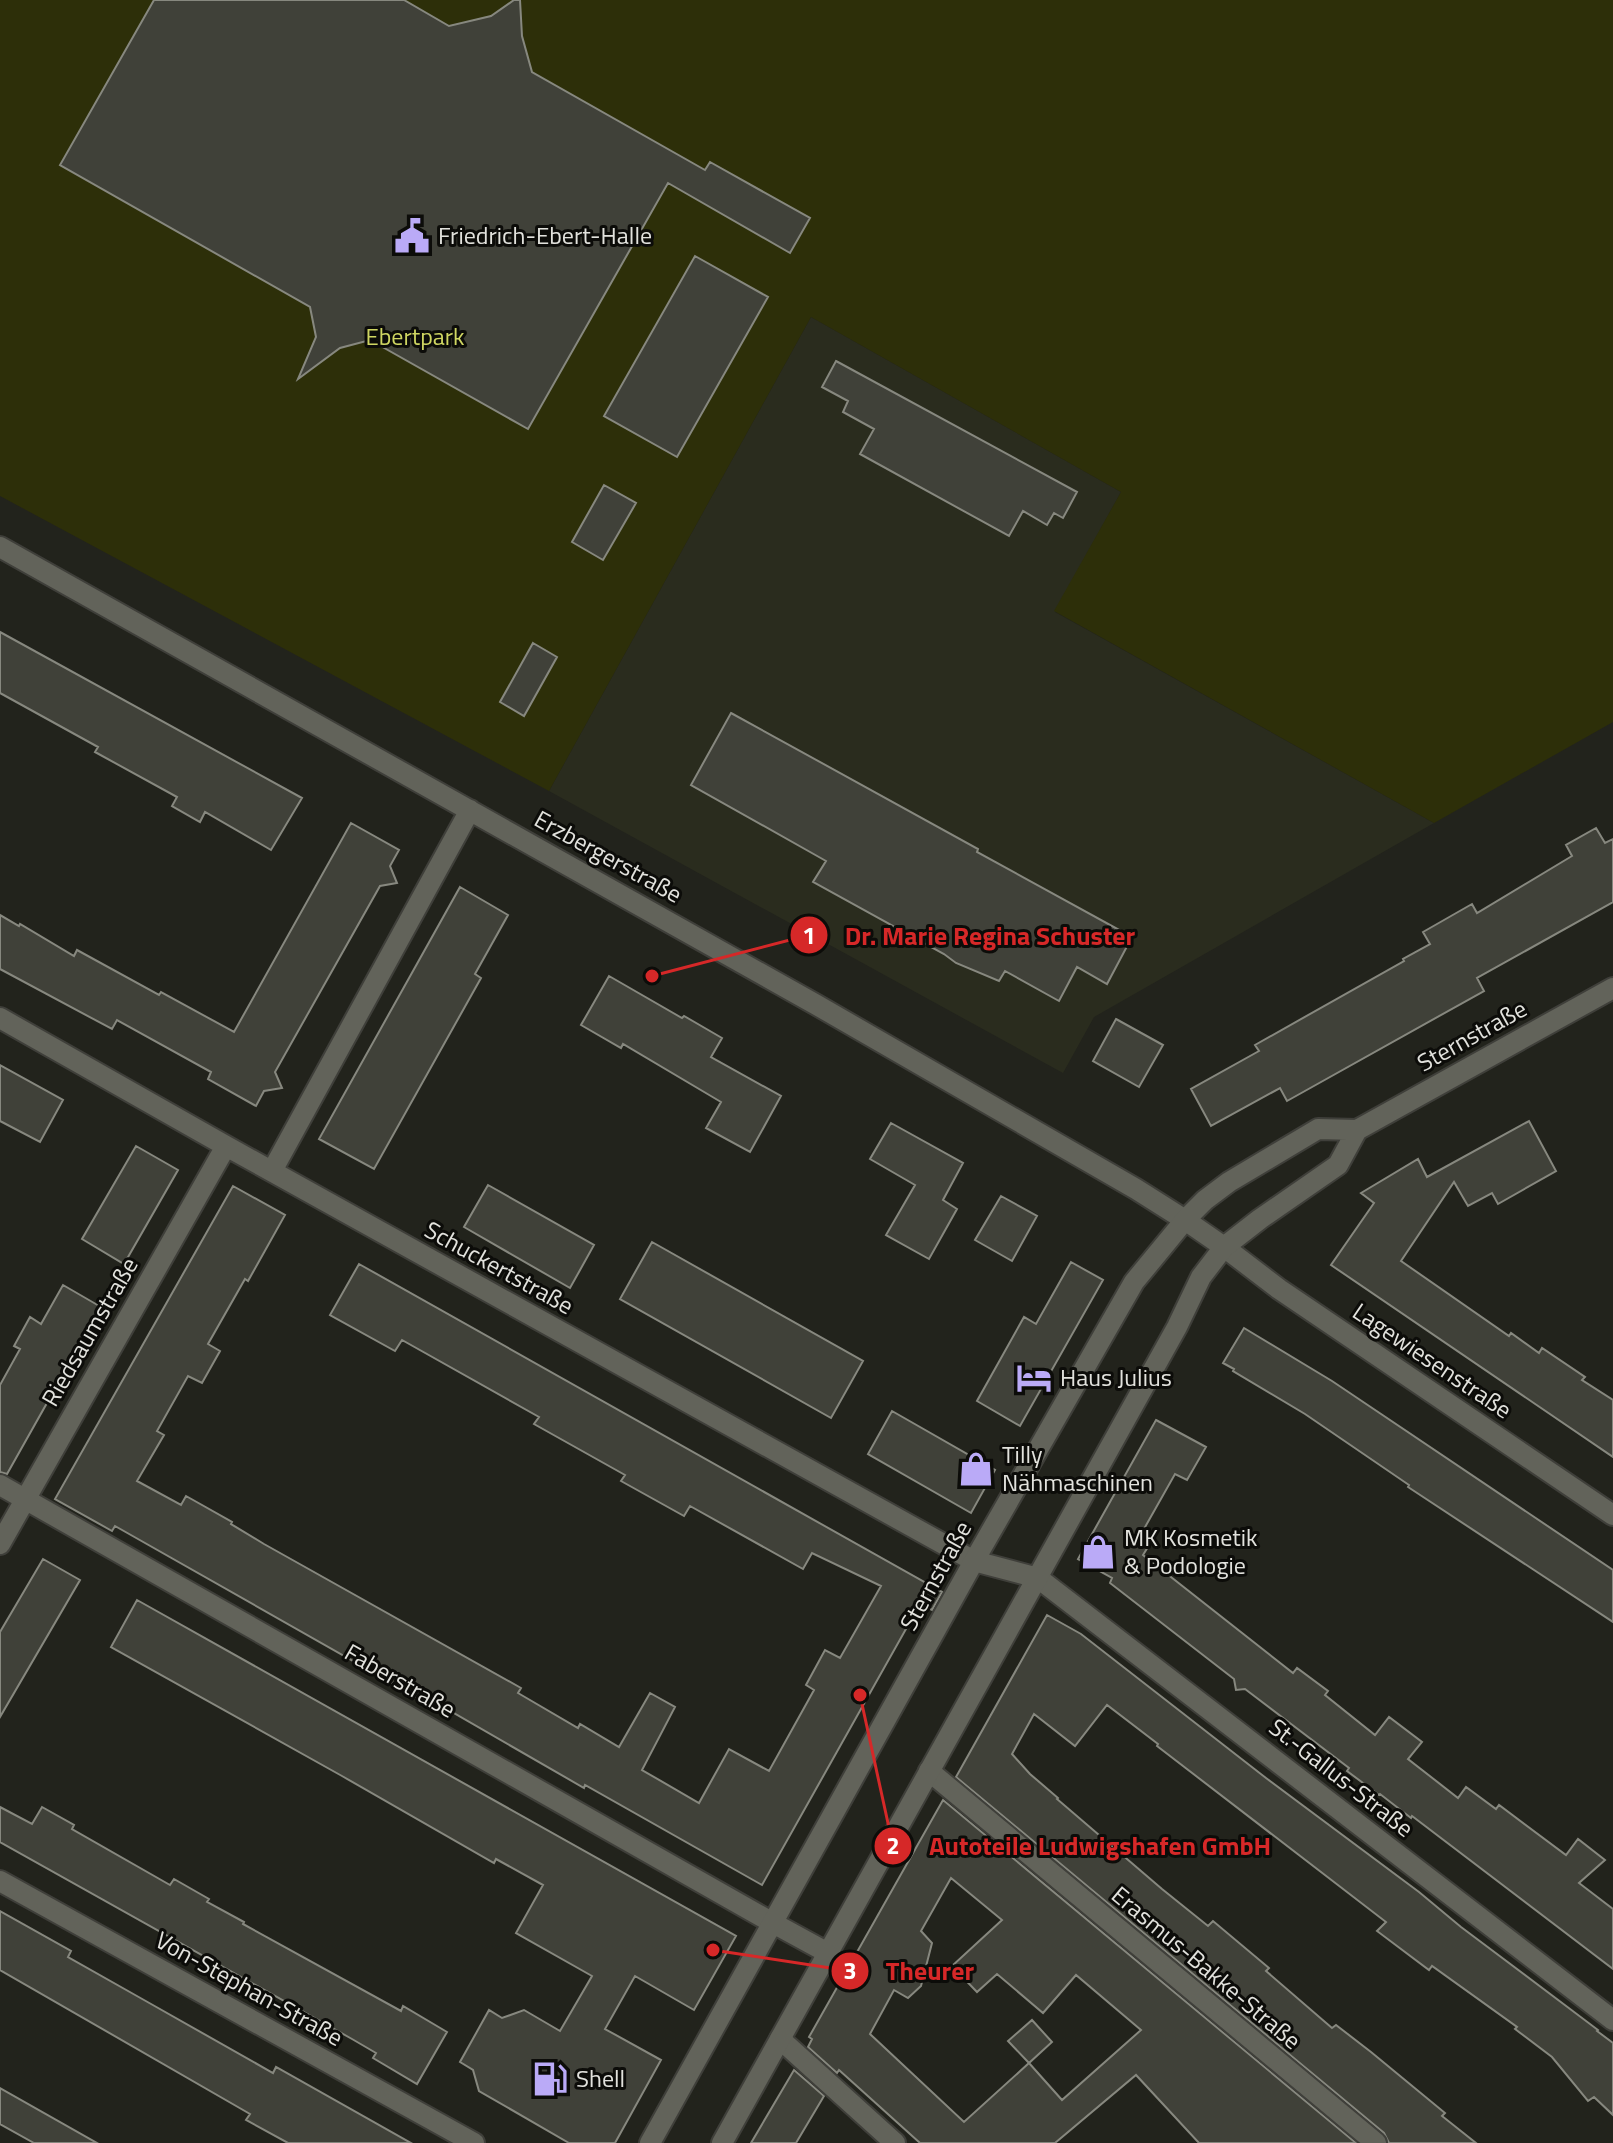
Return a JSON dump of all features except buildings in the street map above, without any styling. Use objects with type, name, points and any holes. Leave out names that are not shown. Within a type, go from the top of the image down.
[{"type":"street","name":"Erzbergerstraße","points":[[0,547],[835,1015],[1136,1189],[1224,1247]]},
{"type":"street","points":[[272,1171],[470,810]]},
{"type":"street","name":"Sternstraße","points":[[650,2143],[974,1561],[1134,1282],[1185,1220],[1229,1182],[1318,1129],[1357,1130],[1613,988]]},
{"type":"street","name":"Schuckertstraße","points":[[0,1018],[974,1561],[1038,1578]]},
{"type":"street","points":[[722,2143],[1177,1327],[1201,1277],[1224,1247],[1338,1165],[1357,1130]]},
{"type":"street","name":"Riedsaumstraße","points":[[0,1544],[226,1146]]},
{"type":"street","name":"Lagewiesenstraße","points":[[1224,1247],[1279,1289],[1613,1515]]},
{"type":"street","name":"Faberstraße","points":[[0,1485],[828,1953]]},
{"type":"street","name":"St.-Gallus-Straße","points":[[1038,1578],[1613,2020]]},
{"type":"street","name":"Erasmus-Bakke-Straße","points":[[929,1771],[1376,2143]]},
{"type":"street","name":"Von-Stephan-Straße","points":[[0,1881],[474,2143]]},
{"type":"street","points":[[780,2039],[895,2143]]},
{"type":"shaded area","points":[[811,317],[1121,492],[1055,612],[1434,823],[1094,1017],[1063,1073],[549,791]]},
{"type":"green space","name":"Ebertpark","points":[[0,0],[1613,0],[1613,722],[1434,823],[1054,611],[1121,492],[811,317],[549,791],[0,496]]},
{"type":"place","name":"Friedrich-Ebert-Halle","points":[[412,236]]},
{"type":"place","name":"Dr. Marie Regina Schuster","points":[[652,976]]},
{"type":"place","name":"Haus Julius","points":[[1034,1378]]},
{"type":"place","name":"Tilly Nähmaschinen","points":[[976,1469]]},
{"type":"place","name":"MK Kosmetik & Podologie","points":[[1098,1552]]},
{"type":"place","name":"Autoteile Ludwigshafen GmbH","points":[[860,1695]]},
{"type":"place","name":"Theurer","points":[[713,1950]]},
{"type":"place","name":"Shell","points":[[550,2079]]}]
